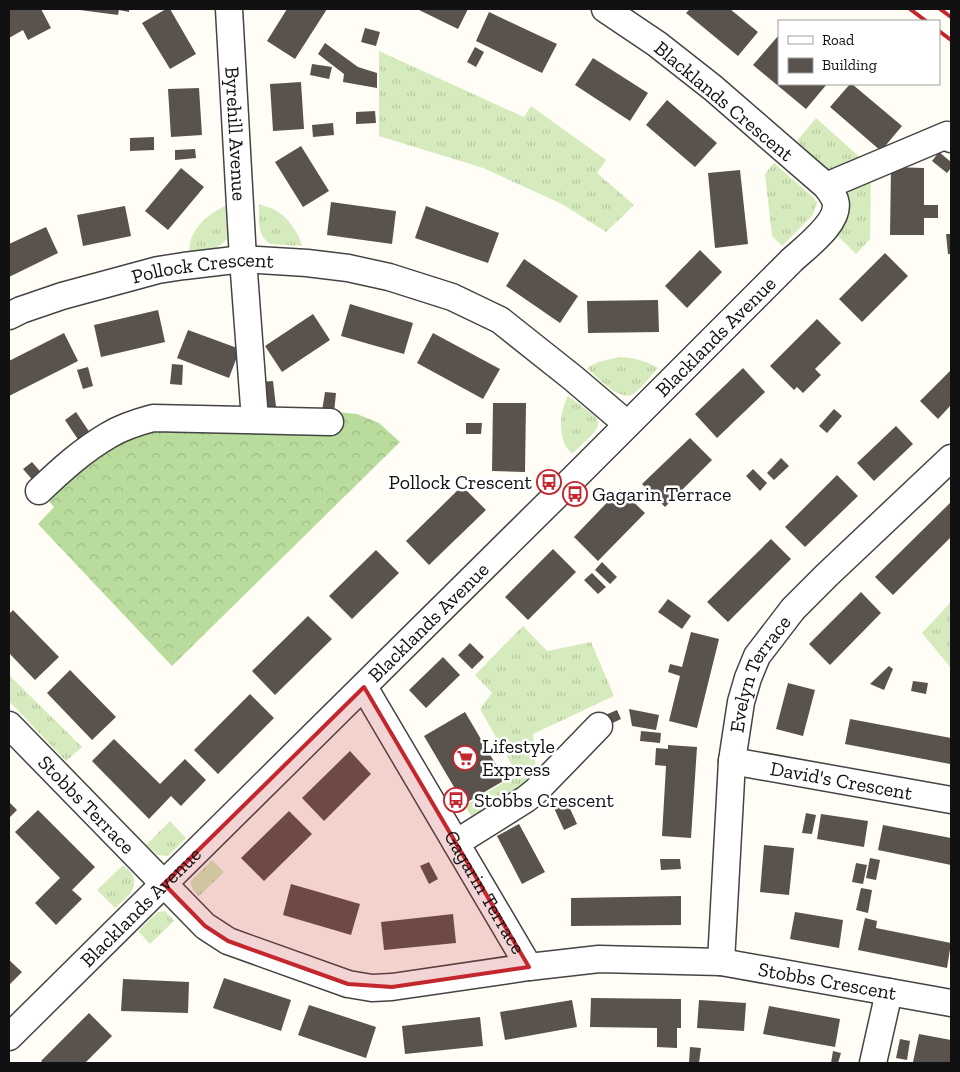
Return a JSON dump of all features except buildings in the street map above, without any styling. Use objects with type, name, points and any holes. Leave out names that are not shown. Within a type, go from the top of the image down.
[{"type":"street","name":"Byrehill Avenue","points":[[229,9],[255,420]]},
{"type":"street","name":"Blacklands Crescent","points":[[605,9],[657,44],[713,88],[831,193]]},
{"type":"street","points":[[831,193],[946,135],[951,139]]},
{"type":"street","name":"Blacklands Avenue","points":[[9,1037],[827,227],[836,211],[831,193]]},
{"type":"street","name":"Pollock Crescent","points":[[9,316],[20,310],[62,296],[158,270],[244,258],[302,262],[348,268],[389,277],[452,297],[500,320],[627,424]]},
{"type":"street","points":[[40,491],[62,469],[110,434],[132,424],[153,418],[330,422]]},
{"type":"street","name":"Evelyn Terrace","points":[[721,962],[732,761],[741,702],[757,656],[792,609],[951,458]]},
{"type":"street","name":"Gagarin Terrace","points":[[364,686],[529,967]]},
{"type":"street","name":"Stobbs Terrace","points":[[9,726],[164,884]]},
{"type":"street","points":[[456,843],[536,791],[599,726]]},
{"type":"street","name":"David's Crescent","points":[[732,761],[951,800]]},
{"type":"street","name":"Stobbs Crescent","points":[[164,884],[205,926],[228,941],[348,984],[372,988],[392,987],[599,959],[721,962],[951,1003]]},
{"type":"street","points":[[873,1063],[889,992]]},
{"type":"highlighted area","points":[[364,687],[529,967],[392,987],[348,984],[228,941],[205,926],[164,884]]},
{"type":"green space","points":[[379,51],[524,117],[531,106],[606,160],[597,173],[634,205],[606,232],[562,204],[483,168],[379,136]]},
{"type":"green space","points":[[816,118],[864,161],[832,175],[797,141]]},
{"type":"green space","points":[[774,163],[814,198],[817,203],[812,216],[782,246],[772,236],[765,174]]},
{"type":"green space","points":[[871,173],[870,239],[856,254],[837,235],[844,226],[846,219],[839,188]]},
{"type":"green space","points":[[259,204],[273,209],[284,216],[295,230],[302,246],[270,244],[260,231]]},
{"type":"green space","points":[[226,206],[227,238],[223,243],[215,248],[189,251],[191,238],[195,230],[212,214]]},
{"type":"green space","points":[[620,357],[639,360],[658,368],[635,393],[627,396],[608,387],[587,368],[598,362]]},
{"type":"green space","points":[[568,396],[595,416],[598,423],[593,434],[572,454],[563,438],[561,426],[562,413]]},
{"type":"green space","points":[[338,412],[357,414],[379,423],[400,442],[172,666],[38,524],[54,507],[45,497],[109,448],[154,424]]},
{"type":"green space","points":[[951,602],[951,668],[922,633]]},
{"type":"green space","points":[[523,626],[547,651],[591,642],[614,696],[533,734],[537,782],[476,824],[465,806],[517,774],[480,709],[492,693],[475,675]]},
{"type":"green space","points":[[9,675],[82,747],[66,761],[9,701]]},
{"type":"green space","points":[[170,821],[186,838],[168,856],[158,855],[146,845]]},
{"type":"green space","points":[[212,860],[224,872],[199,896],[193,890],[190,882]]},
{"type":"green space","points":[[123,865],[132,874],[134,884],[130,893],[115,908],[97,890]]},
{"type":"green space","points":[[165,911],[174,921],[150,944],[138,931],[158,912]]},
{"type":"railway","points":[[910,9],[925,20]]},
{"type":"railway","points":[[940,9],[951,17]]},
{"type":"railway","points":[[940,32],[951,40]]},
{"type":"place","name":"Pollock Crescent","points":[[549,482]]},
{"type":"place","name":"Gagarin Terrace","points":[[575,494]]},
{"type":"place","name":"Lifestyle Express","points":[[465,758]]},
{"type":"place","name":"Stobbs Crescent","points":[[456,800]]}]
